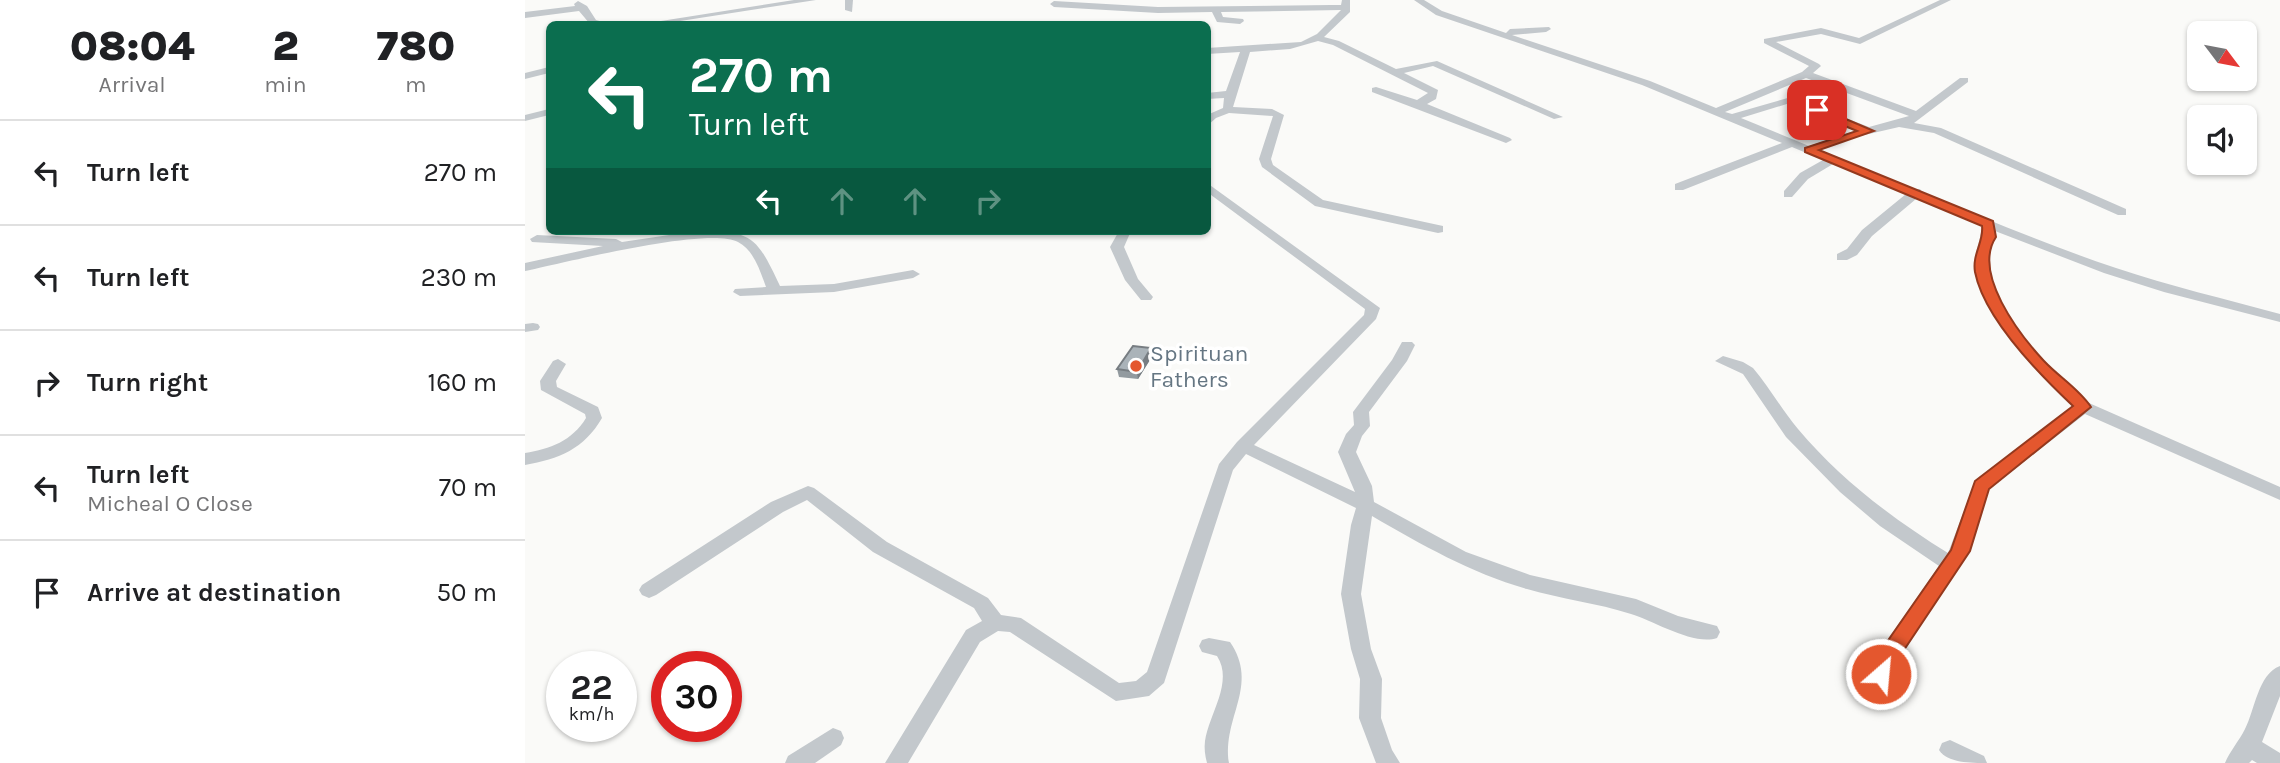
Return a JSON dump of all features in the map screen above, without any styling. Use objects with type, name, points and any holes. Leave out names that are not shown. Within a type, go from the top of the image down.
[{"type":"street","points":[[573,0],[584,8],[592,21]]},
{"type":"street","points":[[665,21],[812,0]]},
{"type":"street","points":[[1418,0],[1439,13],[1557,51],[1916,192],[1989,230],[2020,236],[2149,284],[2280,318]]},
{"type":"street","points":[[1716,112],[1806,74],[1817,66],[1767,41],[1826,30],[1860,41],[1947,0]]},
{"type":"street","points":[[1054,4],[1158,10],[1346,4],[1346,12],[1317,38],[1296,45],[1211,51]]},
{"type":"street","points":[[525,15],[584,8]]},
{"type":"street","points":[[1215,9],[1220,20],[1240,21]]},
{"type":"street","points":[[1497,33],[1546,29]]},
{"type":"street","points":[[1317,38],[1336,43],[1434,92],[1432,97],[1418,104]]},
{"type":"street","points":[[1228,110],[1229,94],[1245,64],[1247,47]]},
{"type":"street","points":[[1398,72],[1434,63],[1558,117]]},
{"type":"street","points":[[525,76],[546,71]]},
{"type":"street","points":[[1806,74],[1917,116]]},
{"type":"street","points":[[1809,150],[1839,138],[1902,124],[1917,116],[1964,80]]},
{"type":"street","points":[[1376,90],[1506,140]]},
{"type":"street","points":[[1769,90],[1868,131]]},
{"type":"street","points":[[1211,96],[1229,94]]},
{"type":"street","points":[[1731,118],[1791,100]]},
{"type":"street","points":[[1211,118],[1228,110],[1277,113],[1279,115],[1265,163],[1319,203],[1438,229]]},
{"type":"street","points":[[525,118],[546,114]]},
{"type":"street","points":[[1902,124],[1937,130],[2123,212]]},
{"type":"street","points":[[1679,187],[1792,143]]},
{"type":"street","points":[[1788,194],[1804,176],[1832,160]]},
{"type":"street","points":[[896,763],[973,636],[995,623],[1014,624],[1116,692],[1141,690],[1157,677],[1225,468],[1243,446],[1371,316],[1373,309],[1211,189]]},
{"type":"street","points":[[1842,257],[1851,252],[1859,240],[1916,192]]},
{"type":"street","points":[[1989,230],[1982,248],[1982,272],[1994,303],[2037,363],[2083,407],[2280,494]]},
{"type":"street","points":[[525,267],[693,235]]},
{"type":"street","points":[[722,235],[739,237],[754,248],[775,290]]},
{"type":"street","points":[[1123,235],[1117,247],[1132,280],[1146,297]]},
{"type":"street","points":[[537,239],[640,245]]},
{"type":"street","points":[[740,292],[834,288],[913,274]]},
{"type":"street","points":[[1389,763],[1383,755],[1370,718],[1371,680],[1361,649],[1351,594],[1360,525],[1366,505],[1363,486],[1347,452],[1354,435],[1362,425],[1361,412],[1399,361],[1407,345]]},
{"type":"street","points":[[1723,361],[1748,371],[1791,432],[1837,479],[1908,537],[1951,564]]},
{"type":"street","points":[[525,459],[558,453],[588,431],[594,418],[591,411],[549,390],[548,381],[558,364]]},
{"type":"street","points":[[1881,674],[1896,645],[1968,534],[1976,495],[1981,486],[2083,407]]},
{"type":"street","points":[[1243,446],[1366,505],[1459,557],[1528,582],[1636,607],[1674,623],[1710,632]]},
{"type":"street","points":[[649,590],[777,508],[808,492],[880,547],[981,603],[995,623]]},
{"type":"street","points":[[1209,646],[1223,648],[1230,656],[1235,670],[1215,744],[1218,763]]},
{"type":"street","points":[[2277,687],[2243,755],[2277,763]]},
{"type":"street","points":[[796,763],[833,738]]},
{"type":"street","points":[[1950,750],[1976,763]]},
{"type":"building","points":[[1133,346],[1151,348],[1137,372],[1117,369]]},
{"type":"place","name":"Spirituan Fathers","points":[[1136,366]]},
{"type":"route","points":[[1817,110],[1868,131],[1839,138],[1809,150],[1989,224],[1990,237],[1982,248],[1982,272],[1994,303],[2037,363],[2083,407],[1981,486],[1976,495],[1968,534],[1960,551],[1896,645],[1881,674]]}]
